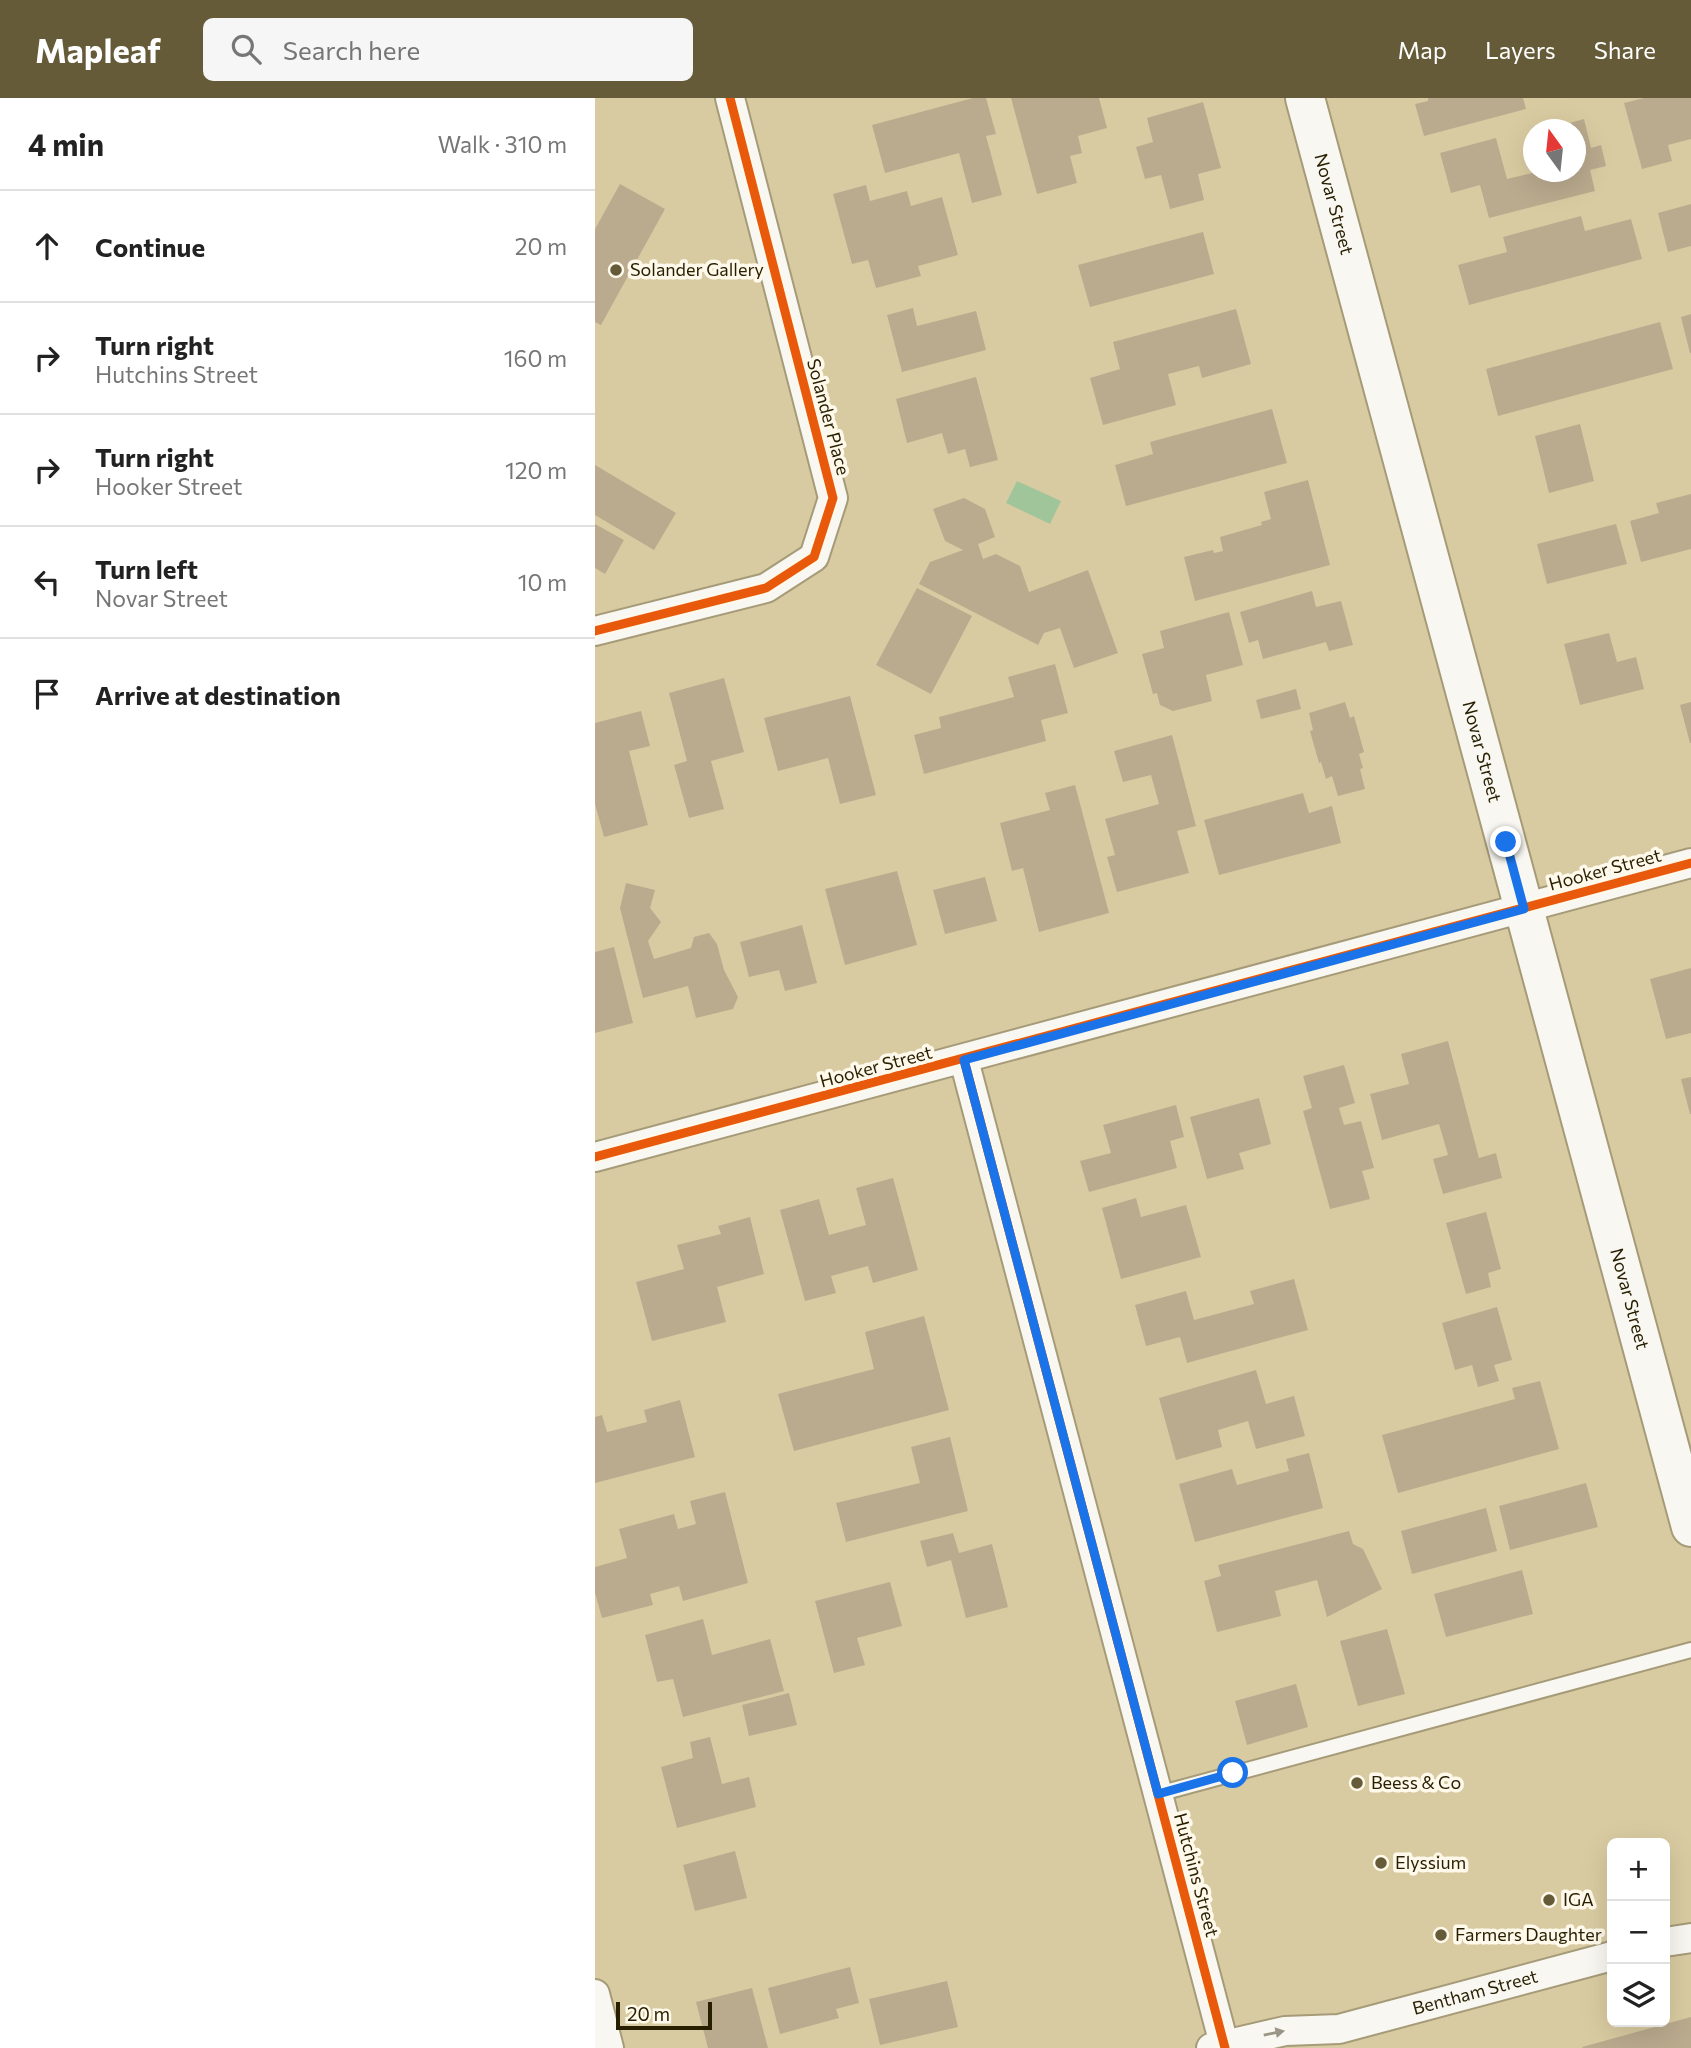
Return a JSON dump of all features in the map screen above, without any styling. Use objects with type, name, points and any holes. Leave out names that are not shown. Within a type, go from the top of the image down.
[{"type":"main road","name":"Novar Street","points":[[1305,98],[1691,1527]]},
{"type":"street","name":"Solander Place","points":[[595,631],[766,588],[814,557],[833,498],[730,98]]},
{"type":"street","name":"Hooker Street","points":[[595,1157],[1691,863]]},
{"type":"street","name":"Hutchins Street","points":[[964,1060],[1158,1794],[1220,2047]]},
{"type":"street","name":"Bentham Street","points":[[1220,2047],[1285,2031],[1339,2029],[1607,1957]]},
{"type":"street","points":[[595,1994],[610,2048]]},
{"type":"street","name":"Bentham Street","points":[[1307,2048],[1339,2029]]},
{"type":"lane","points":[[1158,1794],[1691,1650]]},
{"type":"shaded area","points":[[1017,481],[1061,501],[1050,524],[1006,503]]},
{"type":"building","points":[[973,98],[986,98],[996,134],[986,136],[1002,195],[972,203],[959,153],[885,173],[872,125]]},
{"type":"building","points":[[1011,98],[1099,98],[1107,128],[1078,136],[1082,153],[1070,156],[1077,183],[1037,194]]},
{"type":"building","points":[[1428,98],[1523,98],[1526,109],[1424,136],[1415,104],[1428,101]]},
{"type":"building","points":[[1644,98],[1691,98],[1691,139],[1668,145],[1672,161],[1642,169],[1624,103]]},
{"type":"building","points":[[1203,102],[1221,168],[1198,174],[1204,200],[1170,209],[1161,175],[1145,179],[1136,147],[1153,142],[1147,118]]},
{"type":"building","points":[[1586,127],[1591,148],[1601,145],[1606,166],[1590,170],[1595,191],[1489,218],[1480,185],[1451,193],[1440,153],[1496,138],[1507,179],[1523,175],[1523,182],[1586,182]]},
{"type":"building","points":[[620,184],[665,209],[601,325],[595,322],[595,229]]},
{"type":"building","points":[[866,185],[870,201],[907,191],[911,206],[942,197],[958,255],[918,266],[921,276],[876,288],[868,260],[852,264],[833,194]]},
{"type":"building","points":[[1691,204],[1691,246],[1668,252],[1658,213]]},
{"type":"building","points":[[1581,216],[1585,231],[1631,219],[1642,259],[1469,305],[1458,265],[1507,252],[1503,237]]},
{"type":"building","points":[[1203,232],[1214,274],[1090,307],[1078,265]]},
{"type":"building","points":[[913,308],[917,326],[976,311],[986,350],[902,372],[887,315]]},
{"type":"building","points":[[1236,309],[1251,364],[1202,378],[1199,366],[1168,374],[1176,405],[1103,425],[1090,378],[1120,369],[1113,342]]},
{"type":"building","points":[[1691,314],[1691,353],[1690,353],[1681,317]]},
{"type":"building","points":[[1660,322],[1673,369],[1498,416],[1486,369]]},
{"type":"building","points":[[976,377],[998,460],[970,467],[965,449],[948,454],[942,433],[907,443],[896,399]]},
{"type":"building","points":[[1272,409],[1287,463],[1126,506],[1115,465],[1153,454],[1150,442]]},
{"type":"building","points":[[1580,424],[1594,481],[1549,493],[1535,436]]},
{"type":"building","points":[[595,465],[676,513],[654,550],[595,515]]},
{"type":"building","points":[[1308,480],[1330,565],[1195,601],[1184,557],[1213,550],[1214,553],[1223,551],[1220,537],[1262,525],[1261,522],[1271,519],[1264,492]]},
{"type":"building","points":[[1691,494],[1691,549],[1641,562],[1630,521],[1659,513],[1656,503]]},
{"type":"building","points":[[964,498],[985,509],[995,537],[978,544],[983,559],[996,554],[1020,566],[1029,592],[1088,570],[1118,653],[1074,668],[1060,628],[1044,633],[1038,645],[919,584],[930,562],[963,550],[945,541],[933,509]]},
{"type":"building","points":[[595,524],[624,540],[605,574],[595,568]]},
{"type":"building","points":[[1616,524],[1627,564],[1547,584],[1537,544]]},
{"type":"building","points":[[917,588],[972,616],[931,694],[876,665]]},
{"type":"building","points":[[1312,591],[1316,607],[1341,601],[1353,645],[1329,651],[1326,642],[1263,659],[1258,640],[1249,643],[1240,612]]},
{"type":"building","points":[[1229,612],[1243,665],[1206,675],[1212,701],[1173,711],[1160,705],[1157,693],[1153,694],[1142,654],[1164,648],[1160,631]]},
{"type":"building","points":[[1609,633],[1617,662],[1636,657],[1644,689],[1580,705],[1564,644]]},
{"type":"building","points":[[1055,664],[1068,713],[1041,720],[1046,741],[924,774],[914,735],[941,728],[939,717],[1014,697],[1008,677]]},
{"type":"building","points":[[724,678],[744,752],[711,761],[724,809],[689,818],[674,765],[687,761],[669,693]]},
{"type":"building","points":[[1296,689],[1301,709],[1261,719],[1256,700]]},
{"type":"building","points":[[850,696],[876,795],[840,804],[828,758],[778,771],[764,718]]},
{"type":"building","points":[[1345,702],[1350,718],[1354,716],[1364,752],[1359,754],[1365,789],[1338,796],[1332,776],[1326,779],[1321,762],[1319,763],[1310,731],[1313,730],[1309,713]]},
{"type":"building","points":[[1691,702],[1691,743],[1690,743],[1680,705]]},
{"type":"building","points":[[641,711],[650,746],[629,751],[648,825],[604,837],[595,804],[595,723]]},
{"type":"building","points":[[1172,735],[1196,826],[1177,831],[1189,873],[1117,892],[1107,857],[1115,855],[1105,819],[1159,804],[1151,775],[1123,782],[1114,751]]},
{"type":"building","points":[[1075,785],[1109,913],[1039,932],[1023,868],[1012,871],[1000,823],[1050,810],[1045,793]]},
{"type":"building","points":[[1303,793],[1309,813],[1332,806],[1341,843],[1219,875],[1204,820]]},
{"type":"building","points":[[897,871],[917,945],[845,965],[825,889]]},
{"type":"building","points":[[985,877],[997,921],[945,934],[933,890]]},
{"type":"building","points":[[626,883],[655,890],[650,908],[661,922],[648,941],[654,959],[691,948],[694,937],[709,933],[717,944],[724,970],[738,997],[733,1009],[696,1018],[688,986],[643,998],[620,908]]},
{"type":"building","points":[[802,925],[817,983],[785,991],[779,970],[749,977],[740,942]]},
{"type":"building","points":[[614,947],[633,1023],[595,1033],[595,952]]},
{"type":"building","points":[[1691,968],[1691,1033],[1666,1039],[1650,979]]},
{"type":"building","points":[[1448,1041],[1479,1158],[1496,1153],[1502,1178],[1443,1194],[1433,1159],[1448,1155],[1439,1124],[1382,1140],[1370,1094],[1409,1084],[1401,1054]]},
{"type":"building","points":[[1344,1065],[1355,1103],[1339,1108],[1344,1125],[1361,1121],[1374,1168],[1362,1171],[1370,1199],[1330,1209],[1303,1111],[1312,1108],[1303,1076]]},
{"type":"building","points":[[1691,1077],[1691,1114],[1690,1114],[1681,1079]]},
{"type":"building","points":[[1259,1098],[1271,1144],[1239,1153],[1244,1169],[1207,1179],[1190,1117]]},
{"type":"building","points":[[1176,1105],[1184,1137],[1170,1141],[1177,1168],[1089,1192],[1080,1161],[1111,1153],[1103,1125]]},
{"type":"building","points":[[893,1178],[918,1270],[873,1283],[868,1266],[831,1276],[836,1293],[805,1301],[780,1210],[819,1199],[829,1235],[866,1225],[856,1188]]},
{"type":"building","points":[[1136,1198],[1141,1217],[1186,1205],[1201,1257],[1121,1279],[1102,1208]]},
{"type":"building","points":[[1486,1212],[1501,1269],[1488,1273],[1491,1287],[1466,1294],[1446,1223]]},
{"type":"building","points":[[750,1217],[764,1274],[717,1287],[726,1322],[652,1341],[636,1282],[684,1269],[677,1245],[721,1234],[718,1226]]},
{"type":"building","points":[[1294,1279],[1308,1330],[1187,1363],[1180,1337],[1146,1346],[1135,1305],[1186,1291],[1194,1320],[1254,1304],[1250,1291]]},
{"type":"building","points":[[1497,1307],[1512,1360],[1494,1365],[1499,1381],[1478,1387],[1472,1365],[1455,1370],[1442,1323]]},
{"type":"building","points":[[924,1316],[949,1410],[794,1451],[778,1394],[874,1369],[865,1332]]},
{"type":"building","points":[[1256,1370],[1266,1404],[1294,1396],[1305,1436],[1256,1449],[1248,1421],[1218,1430],[1222,1447],[1176,1460],[1159,1398]]},
{"type":"building","points":[[1540,1381],[1559,1449],[1398,1493],[1382,1435],[1515,1399],[1512,1388]]},
{"type":"building","points":[[680,1400],[695,1457],[595,1483],[595,1417],[602,1415],[607,1432],[647,1422],[644,1410]]},
{"type":"building","points":[[950,1437],[968,1511],[846,1542],[836,1503],[920,1483],[911,1447]]},
{"type":"building","points":[[1309,1453],[1323,1508],[1195,1542],[1179,1484],[1232,1469],[1237,1485],[1289,1471],[1286,1459]]},
{"type":"building","points":[[1586,1483],[1598,1527],[1510,1550],[1499,1506]]},
{"type":"building","points":[[725,1492],[748,1583],[683,1601],[679,1586],[650,1594],[653,1605],[602,1618],[595,1593],[595,1567],[627,1558],[619,1529],[674,1514],[678,1529],[696,1524],[690,1501]]},
{"type":"building","points":[[1486,1508],[1497,1551],[1412,1574],[1401,1531]]},
{"type":"building","points":[[1349,1531],[1353,1544],[1363,1549],[1382,1589],[1327,1617],[1317,1580],[1275,1591],[1281,1616],[1217,1632],[1204,1581],[1221,1576],[1218,1565]]},
{"type":"building","points":[[953,1533],[959,1553],[992,1544],[1008,1607],[966,1618],[951,1560],[927,1567],[920,1541]]},
{"type":"building","points":[[1522,1570],[1533,1614],[1446,1637],[1434,1594]]},
{"type":"building","points":[[890,1582],[902,1626],[857,1638],[865,1665],[834,1673],[815,1601]]},
{"type":"building","points":[[703,1619],[712,1655],[770,1639],[784,1691],[683,1717],[673,1679],[657,1682],[645,1635]]},
{"type":"building","points":[[1387,1629],[1405,1694],[1358,1706],[1340,1641]]},
{"type":"building","points":[[1296,1684],[1308,1727],[1247,1745],[1235,1701]]},
{"type":"building","points":[[789,1693],[797,1725],[749,1736],[742,1705]]},
{"type":"building","points":[[710,1737],[722,1784],[749,1777],[756,1807],[677,1828],[661,1767],[693,1758],[690,1742]]},
{"type":"building","points":[[735,1851],[747,1898],[695,1911],[683,1865]]},
{"type":"building","points":[[850,1967],[859,2003],[836,2009],[839,2018],[780,2034],[768,1988]]},
{"type":"building","points":[[947,1981],[958,2027],[880,2045],[869,1999]]},
{"type":"building","points":[[752,1988],[768,2048],[708,2048],[696,2002]]},
{"type":"building","points":[[1691,2017],[1691,2048],[1582,2047],[1655,2027],[1670,2027],[1670,2023]]},
{"type":"cycle path","points":[[595,631],[766,588],[814,557],[833,498],[730,98]]},
{"type":"cycle path","points":[[595,1157],[1691,863]]},
{"type":"cycle path","points":[[964,1060],[1225,2048]]},
{"type":"place","name":"Solander Gallery","points":[[616,270]]},
{"type":"place","name":"Beess & Co","points":[[1357,1783]]},
{"type":"place","name":"Elyssium","points":[[1381,1863]]},
{"type":"place","name":"IGA","points":[[1549,1900]]},
{"type":"place","name":"Farmers Daughter","points":[[1441,1935]]},
{"type":"route","points":[[1233,1773],[1158,1794],[964,1060],[1524,909],[1506,842]]}]
